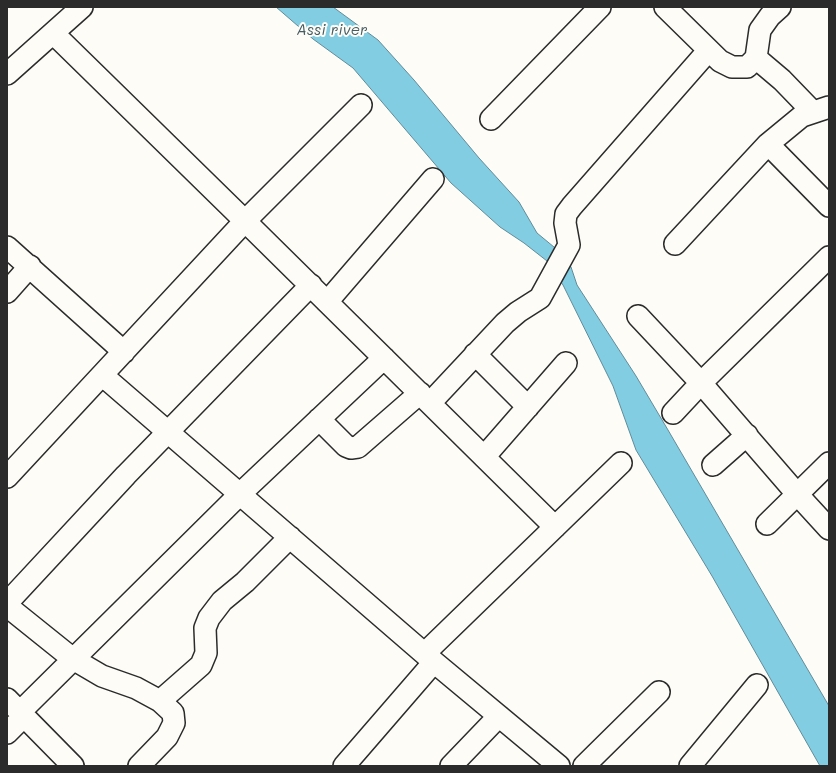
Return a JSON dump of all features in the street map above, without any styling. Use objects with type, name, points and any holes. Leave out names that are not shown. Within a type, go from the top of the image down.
[{"type":"street","points":[[7,74],[82,7]]},
{"type":"street","points":[[490,118],[600,7]]},
{"type":"street","points":[[665,7],[708,51],[720,61],[732,67],[748,67],[756,58],[760,30],[770,16],[780,7]]},
{"type":"street","points":[[53,33],[246,221],[555,527]]},
{"type":"street","points":[[319,419],[346,446],[351,448],[358,447],[425,398],[475,354],[505,323],[518,312],[540,298],[569,244],[565,223],[566,214],[708,51]]},
{"type":"street","points":[[756,58],[782,80],[821,109]]},
{"type":"street","points":[[7,477],[246,221],[361,105]]},
{"type":"street","points":[[676,244],[768,144],[802,116],[821,109]]},
{"type":"street","points":[[768,144],[829,206]]},
{"type":"street","points":[[327,302],[433,179]]},
{"type":"street","points":[[7,247],[30,266],[124,352]]},
{"type":"street","points":[[673,413],[701,383],[829,257]]},
{"type":"street","points":[[7,292],[30,266]]},
{"type":"street","points":[[7,603],[126,475],[311,286]]},
{"type":"street","points":[[638,316],[701,383],[829,529]]},
{"type":"street","points":[[475,354],[528,407]]},
{"type":"street","points":[[7,733],[17,709],[73,659],[240,494],[384,358]]},
{"type":"street","points":[[484,457],[566,363]]},
{"type":"street","points":[[102,374],[429,658],[559,766]]},
{"type":"street","points":[[713,465],[747,435]]},
{"type":"street","points":[[344,766],[429,658],[555,527],[621,462]]},
{"type":"street","points":[[767,524],[829,463]]},
{"type":"street","points":[[160,701],[201,665],[206,653],[204,628],[209,618],[222,601],[245,582],[290,537]]},
{"type":"street","points":[[7,606],[73,659],[102,676],[136,688],[160,701],[173,713],[174,723],[167,737],[139,766]]},
{"type":"street","points":[[690,766],[757,685]]},
{"type":"street","points":[[584,766],[659,692]]},
{"type":"street","points":[[17,709],[73,766]]},
{"type":"street","points":[[451,766],[499,716]]},
{"type":"water","name":"Assi river","points":[[276,7],[333,7],[378,40],[414,80],[479,158],[519,202],[537,233],[560,252],[571,267],[577,285],[636,376],[829,706],[829,766],[820,766],[712,576],[636,450],[613,386],[563,285],[547,261],[500,227],[451,183],[353,68],[313,39]]}]
